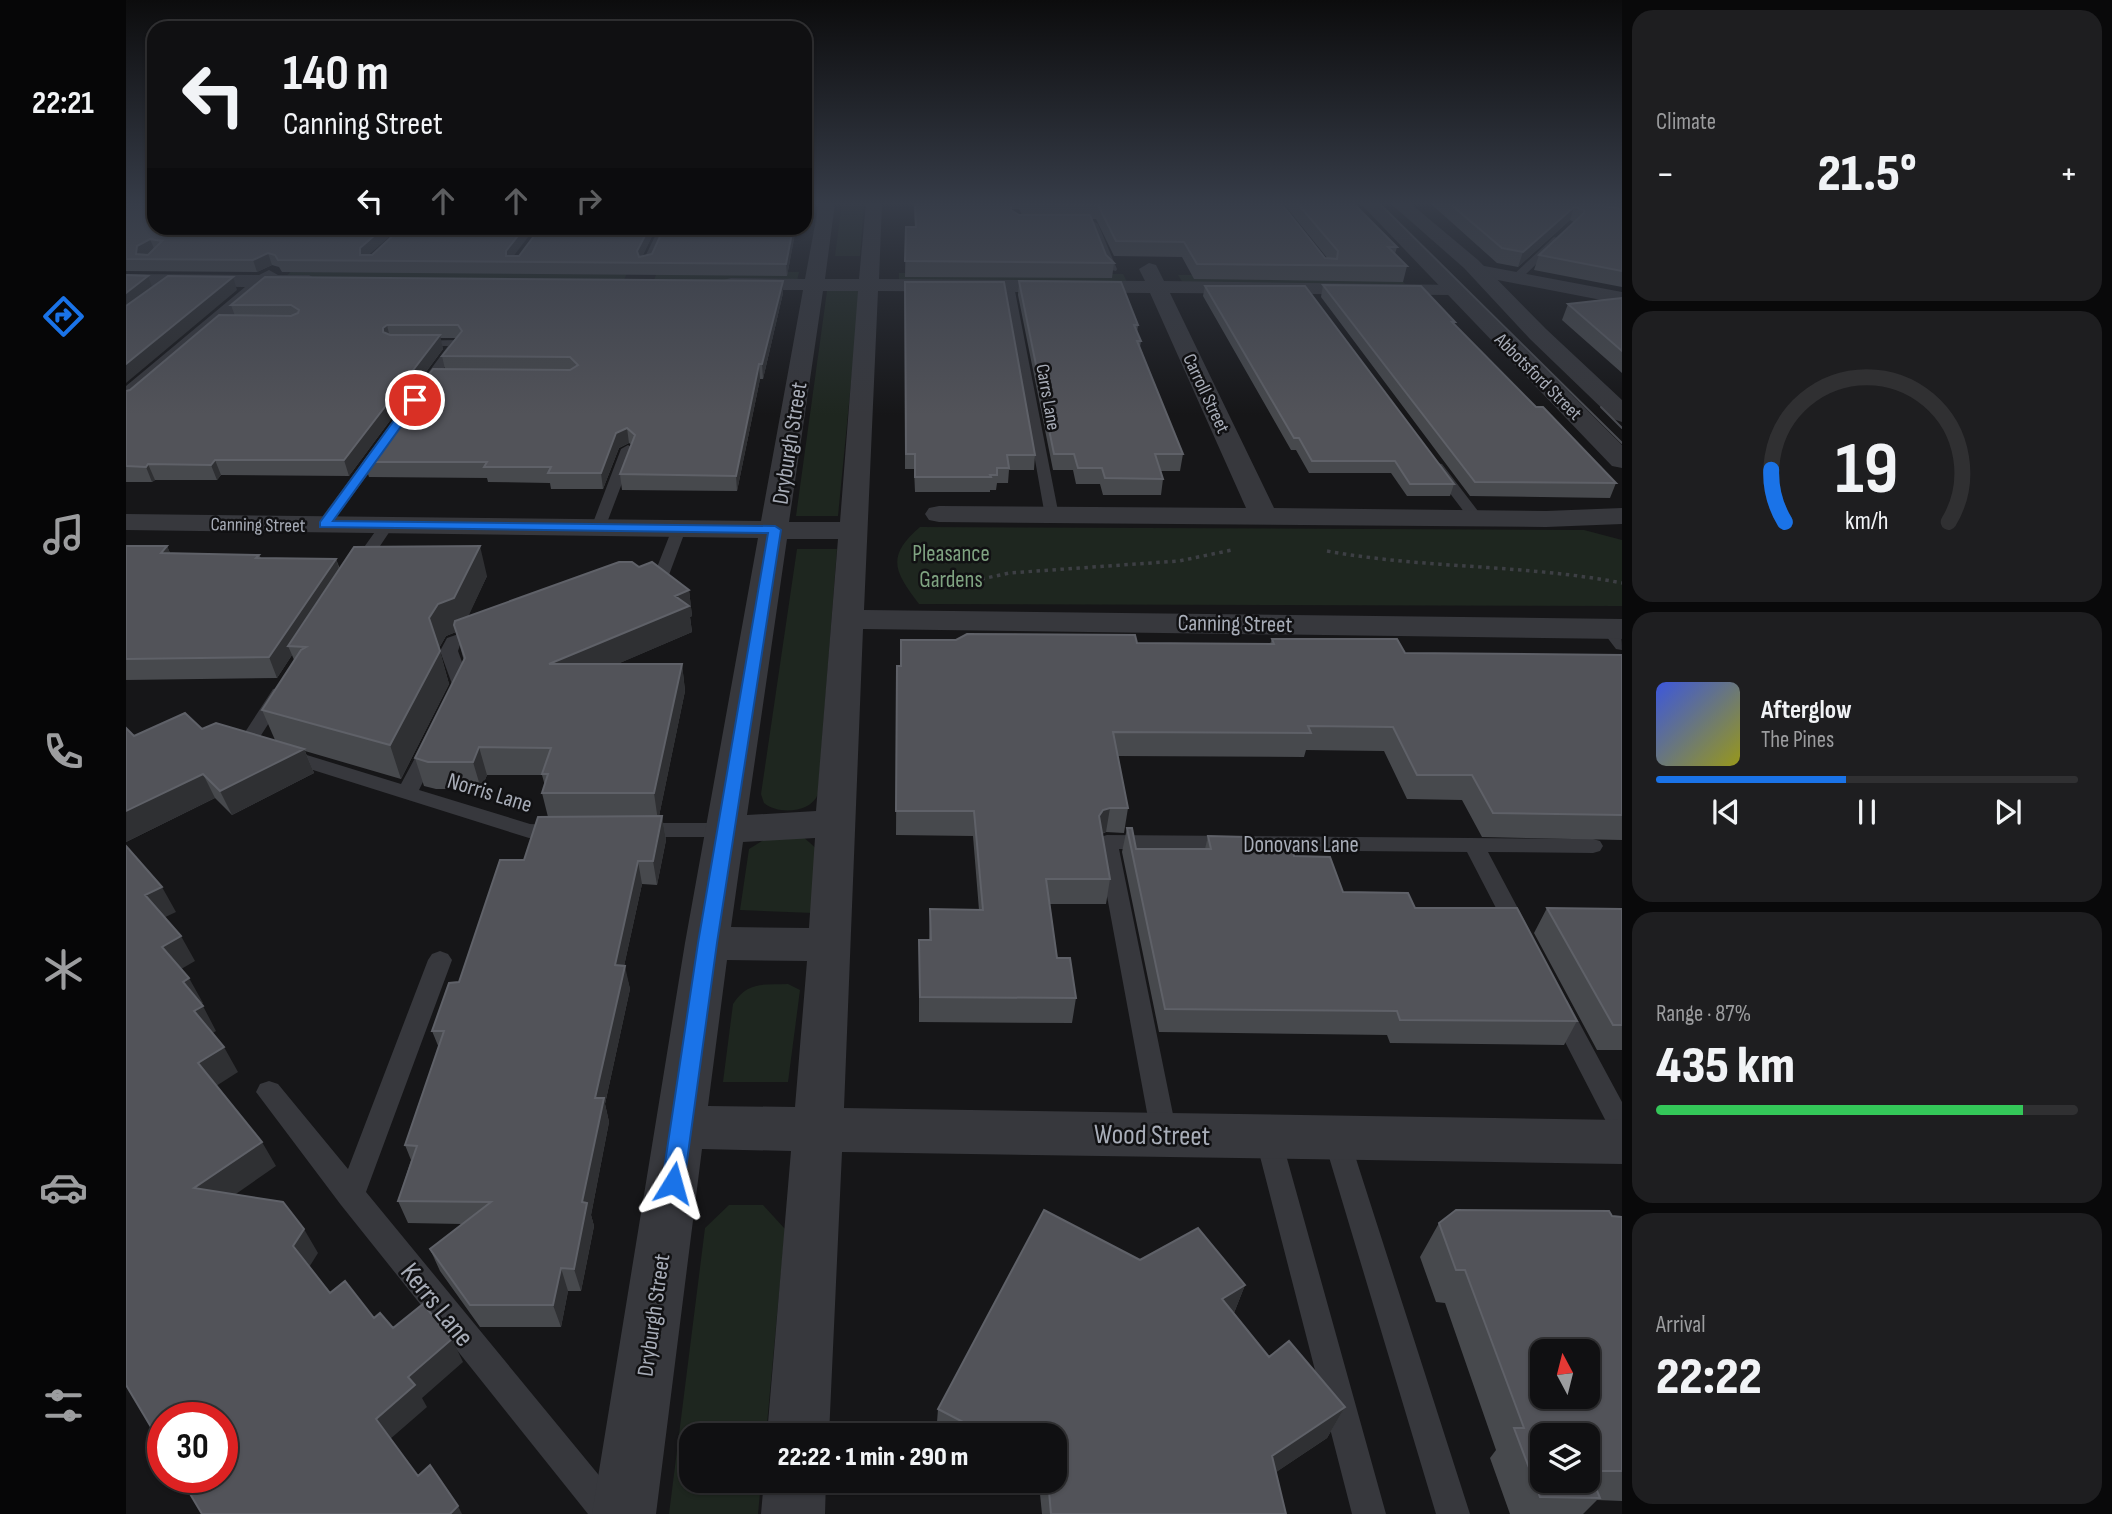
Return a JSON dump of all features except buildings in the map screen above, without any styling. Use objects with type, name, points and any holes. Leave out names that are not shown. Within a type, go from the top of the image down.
[{"type":"street","points":[[126,398],[219,324],[271,274]]},
{"type":"street","points":[[794,274],[814,276]]},
{"type":"street","points":[[716,284],[814,276],[951,274]]},
{"type":"street","points":[[1133,274],[1153,278],[1309,293],[1496,289],[1622,315]]},
{"type":"street","points":[[870,276],[1009,286],[1153,278],[1327,274]]},
{"type":"street","name":"Abbotsford Street","points":[[1437,274],[1622,460]]},
{"type":"street","name":"Abbotsford Street","points":[[1482,274],[1622,414]]},
{"type":"street","points":[[1499,274],[1622,298]]},
{"type":"street","name":"Dryburgh Street","points":[[624,1514],[707,943],[814,276]]},
{"type":"street","points":[[799,1423],[830,945],[852,531],[870,276]]},
{"type":"street","name":"Carroll Street","points":[[1153,278],[1264,517]]},
{"type":"street","points":[[126,280],[330,281]]},
{"type":"street","points":[[939,514],[1476,518],[1622,516]]},
{"type":"street","name":"Canning Street","points":[[126,522],[852,531]]},
{"type":"street","name":"Canning Street","points":[[848,619],[1618,634]]},
{"type":"street","points":[[727,830],[835,823]]},
{"type":"street","points":[[707,943],[830,945]]},
{"type":"street","name":"Wood Street","points":[[681,1127],[1622,1142]]},
{"type":"street","points":[[793,1514],[794,1493]]},
{"type":"lane","points":[[154,296],[174,281]]},
{"type":"lane","name":"Carrs Lane","points":[[1009,286],[1052,516]]},
{"type":"lane","points":[[407,343],[457,343],[432,381]]},
{"type":"lane","points":[[324,524],[390,434]]},
{"type":"lane","points":[[598,528],[628,449]]},
{"type":"lane","points":[[1427,454],[1476,518]]},
{"type":"lane","points":[[351,579],[387,525]]},
{"type":"lane","points":[[633,580],[660,580],[679,528]]},
{"type":"lane","points":[[449,709],[461,684],[449,651],[453,642],[504,623]]},
{"type":"lane","name":"Norris Lane","points":[[292,673],[247,743],[529,831],[584,831]]},
{"type":"lane","points":[[407,793],[437,733]]},
{"type":"lane","points":[[624,831],[727,830]]},
{"type":"lane","name":"Donovans Lane","points":[[1164,1134],[1107,842],[1474,845]]},
{"type":"lane","points":[[1532,955],[1474,845],[1593,846]]},
{"type":"lane","points":[[351,1196],[440,960]]},
{"type":"lane","points":[[1551,992],[1622,1127]]},
{"type":"lane","name":"Kerrs Lane","points":[[270,1092],[609,1514]]},
{"type":"lane","points":[[1268,1137],[1369,1514]]},
{"type":"lane","points":[[1336,1137],[1453,1514]]},
{"type":"path","points":[[945,587],[1002,574],[1179,561],[1237,548]]},
{"type":"path","points":[[1322,550],[1394,562],[1496,566],[1585,575],[1622,583]]},
{"type":"green space","points":[[289,274],[627,274],[624,280],[285,277]]},
{"type":"green space","points":[[657,274],[799,274],[797,281],[654,280]]},
{"type":"green space","points":[[899,274],[1045,274],[1123,274],[1127,282],[899,281]]},
{"type":"green space","points":[[1178,275],[1397,275],[1405,284],[1183,283]]},
{"type":"green space","points":[[827,291],[860,291],[838,516],[796,516]]},
{"type":"green space","name":"Pleasance Gardens","points":[[920,527],[1584,530],[1622,540],[1622,606],[919,604],[904,583],[897,565],[902,547]]},
{"type":"green space","points":[[797,549],[837,549],[818,794],[809,805],[785,810],[764,803],[761,794]]},
{"type":"green space","points":[[773,834],[800,834],[819,851],[813,913],[740,910],[749,849]]},
{"type":"green space","points":[[788,984],[800,990],[788,1082],[723,1082],[733,1004],[750,988]]},
{"type":"green space","points":[[729,1205],[763,1205],[785,1229],[767,1423],[680,1423],[705,1228]]},
{"type":"green space","points":[[679,1435],[679,1493],[760,1493],[758,1514],[669,1514]]},
{"type":"tram line","points":[[1451,274],[1622,443]]},
{"type":"tram line","points":[[1601,407],[1622,428]]},
{"type":"route","points":[[415,400],[324,524],[775,530],[707,943],[673,1183]]}]
